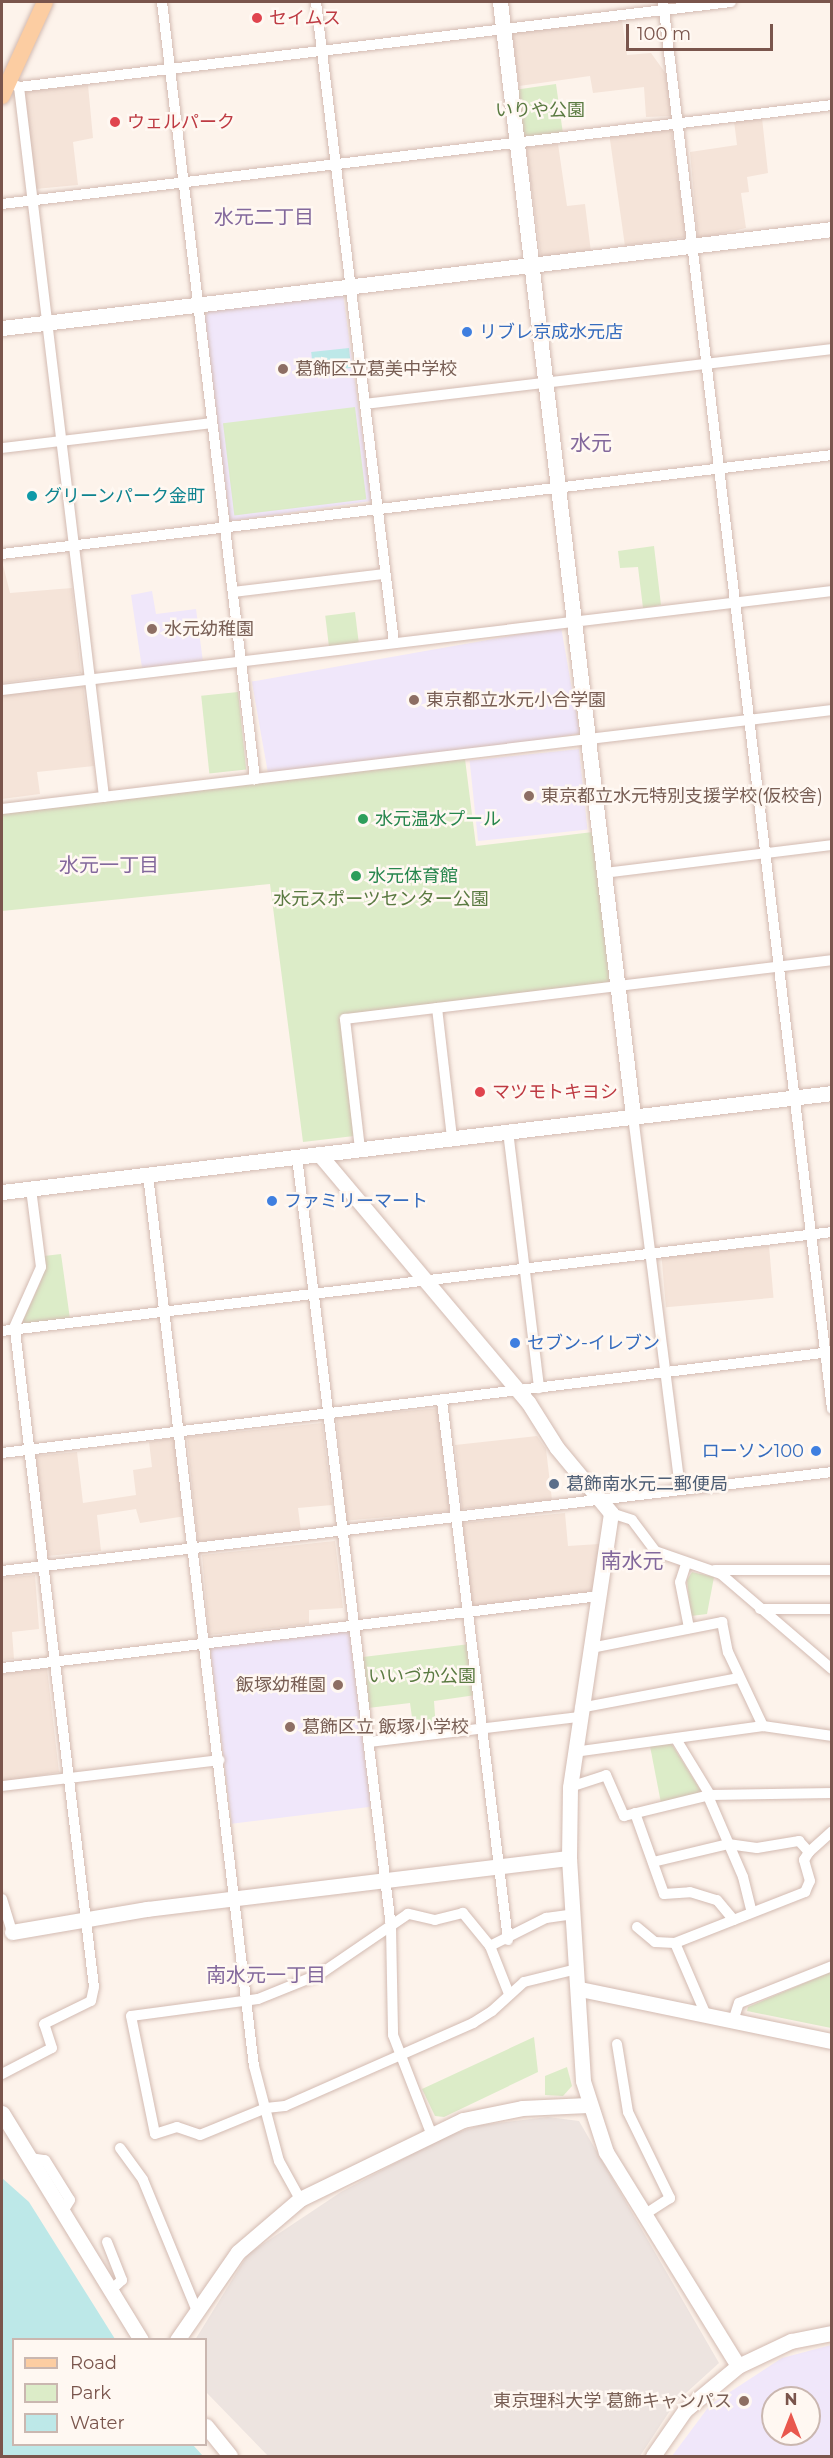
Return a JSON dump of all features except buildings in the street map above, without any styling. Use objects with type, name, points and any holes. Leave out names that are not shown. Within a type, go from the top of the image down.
[{"type":"main road","points":[[7,88],[45,2]]},
{"type":"street","points":[[162,2],[255,779]]},
{"type":"street","points":[[316,2],[394,643]]},
{"type":"street","points":[[500,2],[680,1490]]},
{"type":"street","points":[[104,797],[33,201],[7,88],[503,29],[664,5],[731,2]]},
{"type":"street","points":[[664,5],[794,1097],[828,1352],[831,1408]]},
{"type":"street","points":[[2,204],[831,105]]},
{"type":"street","points":[[2,328],[831,229]]},
{"type":"street","points":[[365,404],[831,349]]},
{"type":"street","points":[[2,448],[212,423]]},
{"type":"street","points":[[2,554],[831,455]]},
{"type":"street","points":[[232,592],[385,574]]},
{"type":"street","points":[[2,690],[831,591]]},
{"type":"street","points":[[2,809],[831,710]]},
{"type":"street","points":[[604,873],[831,845]]},
{"type":"street","points":[[360,1149],[345,1019],[831,960]]},
{"type":"street","points":[[437,1008],[452,1138]]},
{"type":"street","points":[[2,1192],[831,1093]]},
{"type":"street","points":[[508,1131],[538,1388]]},
{"type":"street","points":[[319,1154],[518,1390],[597,1500],[611,1513],[632,1520],[655,1551],[686,1564],[721,1574],[831,1669]]},
{"type":"street","points":[[297,1157],[391,1927],[390,2010],[398,2052],[431,2133]]},
{"type":"street","points":[[147,1175],[249,2002],[254,2066],[279,2161],[300,2199]]},
{"type":"street","points":[[2,2074],[52,2048],[44,2024],[91,2001],[84,1920],[29,1449],[10,1330],[41,1267],[31,1189]]},
{"type":"street","points":[[10,1330],[831,1232]]},
{"type":"street","points":[[2,1453],[828,1352]]},
{"type":"street","points":[[442,1401],[508,1940]]},
{"type":"street","points":[[2,1571],[831,1472]]},
{"type":"street","points":[[611,1513],[600,1596],[579,1712],[570,1786],[569,1858],[588,2105],[606,2152],[738,2366]]},
{"type":"street","points":[[686,1564],[680,1582],[689,1628]]},
{"type":"street","points":[[709,1570],[831,1570]]},
{"type":"street","points":[[2,1668],[600,1596]]},
{"type":"street","points":[[760,1609],[831,1609]]},
{"type":"street","points":[[591,1648],[722,1622],[739,1678],[763,1726]]},
{"type":"street","points":[[369,1742],[482,1729],[579,1712],[739,1678]]},
{"type":"street","points":[[574,1752],[763,1726],[831,1739]]},
{"type":"street","points":[[676,1739],[709,1796],[752,1912]]},
{"type":"street","points":[[2,1786],[219,1760]]},
{"type":"street","points":[[570,1786],[606,1775],[624,1816],[709,1796],[831,1793]]},
{"type":"street","points":[[635,1813],[664,1894],[690,1893],[717,1900],[734,1920]]},
{"type":"street","points":[[637,1927],[655,1942],[675,1943],[809,1888],[804,1860],[809,1852],[831,1832]]},
{"type":"street","points":[[653,1862],[728,1844],[757,1848],[799,1841],[809,1852]]},
{"type":"street","points":[[2,1899],[8,1930],[235,1898],[569,1858]]},
{"type":"street","points":[[509,1994],[490,1946],[463,1913],[435,1920],[408,1914],[320,1974],[249,2002],[131,2016],[142,2086],[154,2134],[177,2127],[200,2135],[266,2108],[327,2089],[398,2052],[473,2023],[524,1982],[577,1969]]},
{"type":"street","points":[[490,1946],[508,1940],[546,1918],[574,1914]]},
{"type":"street","points":[[675,1943],[706,2015]]},
{"type":"street","points":[[733,2021],[739,2003],[831,1966]]},
{"type":"street","points":[[580,1989],[831,2041]]},
{"type":"street","points":[[617,2044],[627,2112],[670,2198],[644,2215]]},
{"type":"street","points":[[178,2338],[238,2252],[300,2199],[431,2133],[498,2111],[588,2105]]},
{"type":"street","points":[[2,2113],[112,2289],[140,2338]]},
{"type":"street","points":[[120,2148],[143,2180],[197,2311]]},
{"type":"street","points":[[107,2242],[122,2280],[112,2289]]},
{"type":"street","points":[[653,2457],[685,2410],[738,2366],[791,2341],[831,2332]]},
{"type":"street","points":[[207,2427],[230,2457]]},
{"type":"shaded area","points":[[622,20],[627,55],[651,53],[669,78],[672,116],[646,117],[644,87],[593,93],[590,76],[519,86],[512,33]]},
{"type":"shaded area","points":[[88,85],[93,138],[73,142],[78,185],[35,189],[24,91]]},
{"type":"shaded area","points":[[762,118],[768,173],[747,177],[749,192],[741,193],[746,228],[698,239],[690,152],[737,145],[734,121]]},
{"type":"shaded area","points":[[671,128],[686,237],[625,246],[610,137]]},
{"type":"shaded area","points":[[558,144],[567,206],[585,204],[591,252],[541,257],[526,147]]},
{"type":"shaded area","name":"葛飾区立葛美中学校","points":[[343,293],[371,501],[230,521],[205,318],[208,311]]},
{"type":"shaded area","points":[[2,561],[10,593],[72,588],[81,673],[2,683]]},
{"type":"shaded area","points":[[152,591],[156,614],[196,609],[203,662],[142,668],[131,595]]},
{"type":"shaded area","name":"東京都立水元小合学園","points":[[561,627],[580,733],[271,788],[252,682]]},
{"type":"shaded area","points":[[83,686],[94,766],[37,772],[40,794],[2,799],[2,694]]},
{"type":"shaded area","name":"東京都立水元特別支援学校(仮校舎)","points":[[579,749],[587,830],[478,841],[470,760]]},
{"type":"shaded area","points":[[769,1246],[774,1298],[666,1307],[661,1255]]},
{"type":"shaded area","points":[[440,1408],[449,1512],[345,1521],[336,1417]]},
{"type":"shaded area","points":[[322,1423],[332,1505],[298,1508],[301,1531],[198,1542],[187,1437]]},
{"type":"shaded area","points":[[537,1436],[546,1449],[552,1500],[462,1509],[455,1445]]},
{"type":"shaded area","points":[[172,1438],[178,1441],[186,1516],[140,1523],[136,1509],[97,1515],[101,1551],[47,1556],[34,1456],[77,1452],[83,1503],[136,1495],[133,1470],[152,1467],[149,1442]]},
{"type":"shaded area","points":[[565,1513],[568,1546],[599,1544],[594,1593],[472,1607],[462,1523]]},
{"type":"shaded area","points":[[335,1541],[343,1608],[309,1610],[309,1624],[209,1635],[202,1555]]},
{"type":"shaded area","points":[[35,1575],[39,1629],[12,1632],[14,1659],[2,1660],[2,1578]]},
{"type":"shaded area","name":"葛飾区立 飯塚小学校","points":[[349,1629],[371,1807],[232,1824],[210,1646]]},
{"type":"shaded area","points":[[47,1668],[59,1772],[2,1782],[2,1674]]},
{"type":"shaded area","points":[[548,2117],[579,2121],[719,2363],[675,2403],[640,2456],[268,2456],[207,2393],[207,2338],[196,2338],[248,2254],[341,2192],[446,2136],[481,2125]]},
{"type":"shaded area","name":"東京理科大学 葛飾キャンパス","points":[[831,2345],[831,2456],[672,2456],[710,2405],[782,2358]]},
{"type":"green space","name":"いりや公園","points":[[556,84],[563,133],[524,138],[517,89]]},
{"type":"green space","points":[[355,407],[366,499],[234,516],[223,423]]},
{"type":"green space","points":[[654,546],[661,605],[643,608],[638,567],[620,568],[618,551]]},
{"type":"green space","points":[[355,612],[359,643],[329,646],[325,616]]},
{"type":"green space","points":[[238,692],[246,770],[209,773],[201,696]]},
{"type":"green space","name":"水元スポーツセンター公園","points":[[465,759],[476,846],[593,832],[610,982],[341,1015],[354,1136],[303,1142],[270,884],[2,911],[2,814]]},
{"type":"green space","points":[[61,1254],[70,1319],[21,1325],[41,1281],[44,1256]]},
{"type":"green space","points":[[692,1572],[714,1577],[707,1614],[691,1616],[687,1580]]},
{"type":"green space","name":"いいづか公園","points":[[470,1644],[476,1695],[434,1701],[436,1730],[414,1732],[410,1703],[368,1708],[363,1657]]},
{"type":"green space","points":[[671,1743],[703,1794],[661,1803],[650,1746]]},
{"type":"green space","points":[[831,1972],[831,2028],[747,2011],[748,2007]]},
{"type":"green space","points":[[534,2037],[538,2072],[444,2117],[435,2116],[422,2089]]},
{"type":"green space","points":[[567,2067],[572,2086],[563,2096],[545,2095],[545,2076]]},
{"type":"water","points":[[349,348],[351,368],[313,372],[311,352]]},
{"type":"water","points":[[2,2178],[29,2202],[114,2338],[12,2338],[12,2446],[194,2446],[203,2456],[2,2456]]},
{"type":"place","name":"セイムス","points":[[257,18]]},
{"type":"place","name":"ウェルパーク","points":[[115,122]]},
{"type":"place","name":"リブレ京成水元店","points":[[467,332]]},
{"type":"place","name":"葛飾区立葛美中学校","points":[[283,369]]},
{"type":"place","name":"グリーンパーク金町","points":[[32,496]]},
{"type":"place","name":"水元幼稚園","points":[[152,629]]},
{"type":"place","name":"東京都立水元小合学園","points":[[414,700]]},
{"type":"place","name":"東京都立水元特別支援学校(仮校舎)","points":[[529,796]]},
{"type":"place","name":"水元温水プール","points":[[363,819]]},
{"type":"place","name":"水元体育館","points":[[356,876]]},
{"type":"place","name":"マツモトキヨシ","points":[[480,1092]]},
{"type":"place","name":"ファミリーマート","points":[[272,1201]]},
{"type":"place","name":"セブン-イレブン","points":[[515,1343]]},
{"type":"place","name":"ローソン100","points":[[816,1451]]},
{"type":"place","name":"葛飾南水元二郵便局","points":[[554,1484]]},
{"type":"place","name":"飯塚幼稚園","points":[[338,1685]]},
{"type":"place","name":"葛飾区立 飯塚小学校","points":[[290,1727]]},
{"type":"place","name":"東京理科大学 葛飾キャンパス","points":[[744,2401]]},
{"type":"district","name":"水元二丁目","points":[[264,217]]},
{"type":"district","name":"水元","points":[[591,443]]},
{"type":"district","name":"水元一丁目","points":[[109,865]]},
{"type":"district","name":"南水元","points":[[632,1561]]},
{"type":"district","name":"南水元一丁目","points":[[266,1975]]}]
